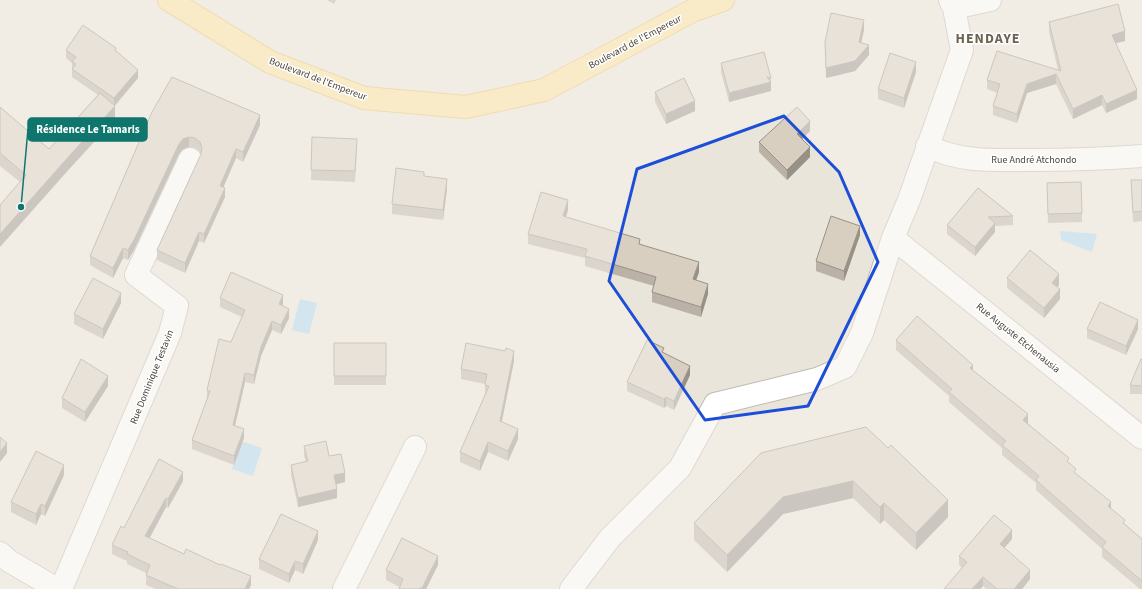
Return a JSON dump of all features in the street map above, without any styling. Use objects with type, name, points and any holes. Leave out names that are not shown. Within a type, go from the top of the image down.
[{"type":"main road","name":"Boulevard de l'Empereur","points":[[169,0],[270,62],[364,98],[466,107],[544,90],[692,11],[723,0]]},
{"type":"street","points":[[571,589],[610,538],[680,468],[714,404],[817,379],[845,367],[862,333],[893,238],[909,200],[962,50],[952,4],[990,0]]},
{"type":"street","name":"Rue André Atchondo","points":[[927,146],[942,153],[970,160],[1079,160],[1142,156]]},
{"type":"street","name":"Rue Dominique Testavin","points":[[61,589],[170,333],[177,306],[136,275],[190,159]]},
{"type":"street","name":"Rue Auguste Etchenausia","points":[[893,238],[1142,438]]},
{"type":"street","points":[[344,589],[415,447]]},
{"type":"street","points":[[0,553],[9,561],[57,589]]},
{"type":"highlighted area","points":[[784,116],[839,172],[878,262],[808,406],[705,420],[609,281],[637,169]]},
{"type":"shaded area","points":[[0,0],[1142,0],[1142,589],[0,589]]},
{"type":"water","points":[[1060,231],[1097,234],[1092,252],[1061,240]]},
{"type":"water","points":[[300,299],[317,303],[309,334],[292,330]]},
{"type":"water","points":[[240,441],[262,448],[253,476],[232,469]]},
{"type":"building","points":[[1118,4],[1125,31],[1112,35],[1137,90],[1106,104],[1102,95],[1073,109],[1056,74],[1027,84],[1017,114],[993,106],[1000,84],[987,80],[997,51],[1061,71],[1049,22]]},
{"type":"building","points":[[831,13],[864,20],[859,42],[869,45],[855,61],[826,68],[825,42]]},
{"type":"building","points":[[83,25],[116,48],[115,50],[138,70],[114,98],[72,69],[76,64],[72,62],[76,57],[66,50]]},
{"type":"building","points":[[764,52],[771,78],[767,77],[771,82],[729,93],[721,63]]},
{"type":"building","points":[[890,53],[916,62],[904,98],[878,89]]},
{"type":"building","points":[[172,77],[260,115],[243,152],[236,149],[220,186],[225,188],[204,234],[199,232],[185,263],[157,250],[201,154],[202,148],[200,142],[195,138],[189,137],[183,139],[179,144],[134,240],[128,250],[123,248],[113,268],[90,256],[152,112]]},
{"type":"building","points":[[684,78],[695,101],[666,114],[655,92]]},
{"type":"building","points":[[100,93],[115,106],[0,234],[0,205],[26,175],[0,153],[0,107],[49,149]]},
{"type":"building","points":[[797,107],[810,121],[797,134],[810,147],[787,170],[759,142]]},
{"type":"building","points":[[312,137],[357,139],[355,171],[311,170]]},
{"type":"building","points":[[396,168],[424,172],[424,176],[447,179],[443,210],[392,204]]},
{"type":"building","points":[[1131,180],[1142,180],[1142,211],[1133,212]]},
{"type":"building","points":[[1081,182],[1082,213],[1048,214],[1047,183]]},
{"type":"building","points":[[978,188],[1013,216],[988,217],[995,223],[975,247],[947,225]]},
{"type":"building","points":[[541,192],[568,200],[563,216],[640,239],[639,244],[699,262],[693,279],[708,284],[701,307],[652,292],[656,277],[585,256],[587,249],[528,234]]},
{"type":"building","points":[[831,216],[860,226],[844,271],[816,261]]},
{"type":"building","points":[[1030,250],[1059,274],[1052,283],[1060,289],[1044,308],[1007,278]]},
{"type":"building","points":[[231,272],[283,295],[279,304],[289,309],[281,325],[272,321],[261,347],[254,375],[245,373],[233,425],[244,429],[234,456],[192,440],[210,391],[207,390],[219,339],[231,342],[245,310],[220,298]]},
{"type":"building","points":[[93,278],[121,293],[103,329],[74,314]]},
{"type":"building","points":[[1100,302],[1138,320],[1126,346],[1087,329]]},
{"type":"building","points":[[917,316],[973,365],[970,368],[1028,414],[1023,420],[1069,458],[1067,461],[1076,469],[1074,472],[1111,502],[1108,506],[1125,520],[1123,523],[1142,539],[1142,581],[1102,547],[1106,542],[1036,480],[1039,476],[1002,445],[1006,441],[949,392],[952,389],[896,340]]},
{"type":"building","points":[[647,340],[664,348],[662,352],[690,366],[674,401],[666,397],[664,399],[627,382]]},
{"type":"building","points":[[334,343],[386,343],[386,376],[334,376]]},
{"type":"building","points":[[466,343],[505,351],[506,348],[514,351],[500,421],[518,429],[508,451],[488,442],[480,461],[460,452],[489,386],[485,385],[487,374],[461,369]]},
{"type":"building","points":[[81,359],[108,376],[85,412],[62,398]]},
{"type":"building","points":[[1141,359],[1142,386],[1130,385]]},
{"type":"building","points":[[866,427],[888,448],[891,445],[948,500],[916,533],[884,503],[880,507],[853,481],[783,497],[727,555],[694,523],[761,453]]},
{"type":"building","points":[[0,437],[7,443],[0,452]]},
{"type":"building","points":[[326,441],[329,456],[341,454],[345,473],[334,475],[337,489],[298,498],[291,465],[308,461],[304,446]]},
{"type":"building","points":[[36,451],[64,465],[45,506],[41,504],[36,514],[11,502]]},
{"type":"building","points":[[159,459],[183,472],[168,499],[166,498],[145,536],[184,554],[186,549],[220,565],[221,564],[251,576],[245,589],[178,589],[146,575],[150,565],[127,554],[128,552],[112,545],[121,526],[124,528]]},
{"type":"building","points":[[281,514],[318,531],[303,564],[295,561],[289,574],[259,559]]},
{"type":"building","points":[[994,515],[1012,530],[1000,544],[1030,570],[1014,589],[997,589],[983,577],[972,589],[944,589],[967,562],[959,556]]},
{"type":"building","points":[[402,538],[438,556],[422,588],[399,589],[403,579],[386,570]]},
{"type":"place","name":"Résidence Le Tamaris","points":[[21,207]]},
{"type":"district","name":"HENDAYE","points":[[988,39]]}]
